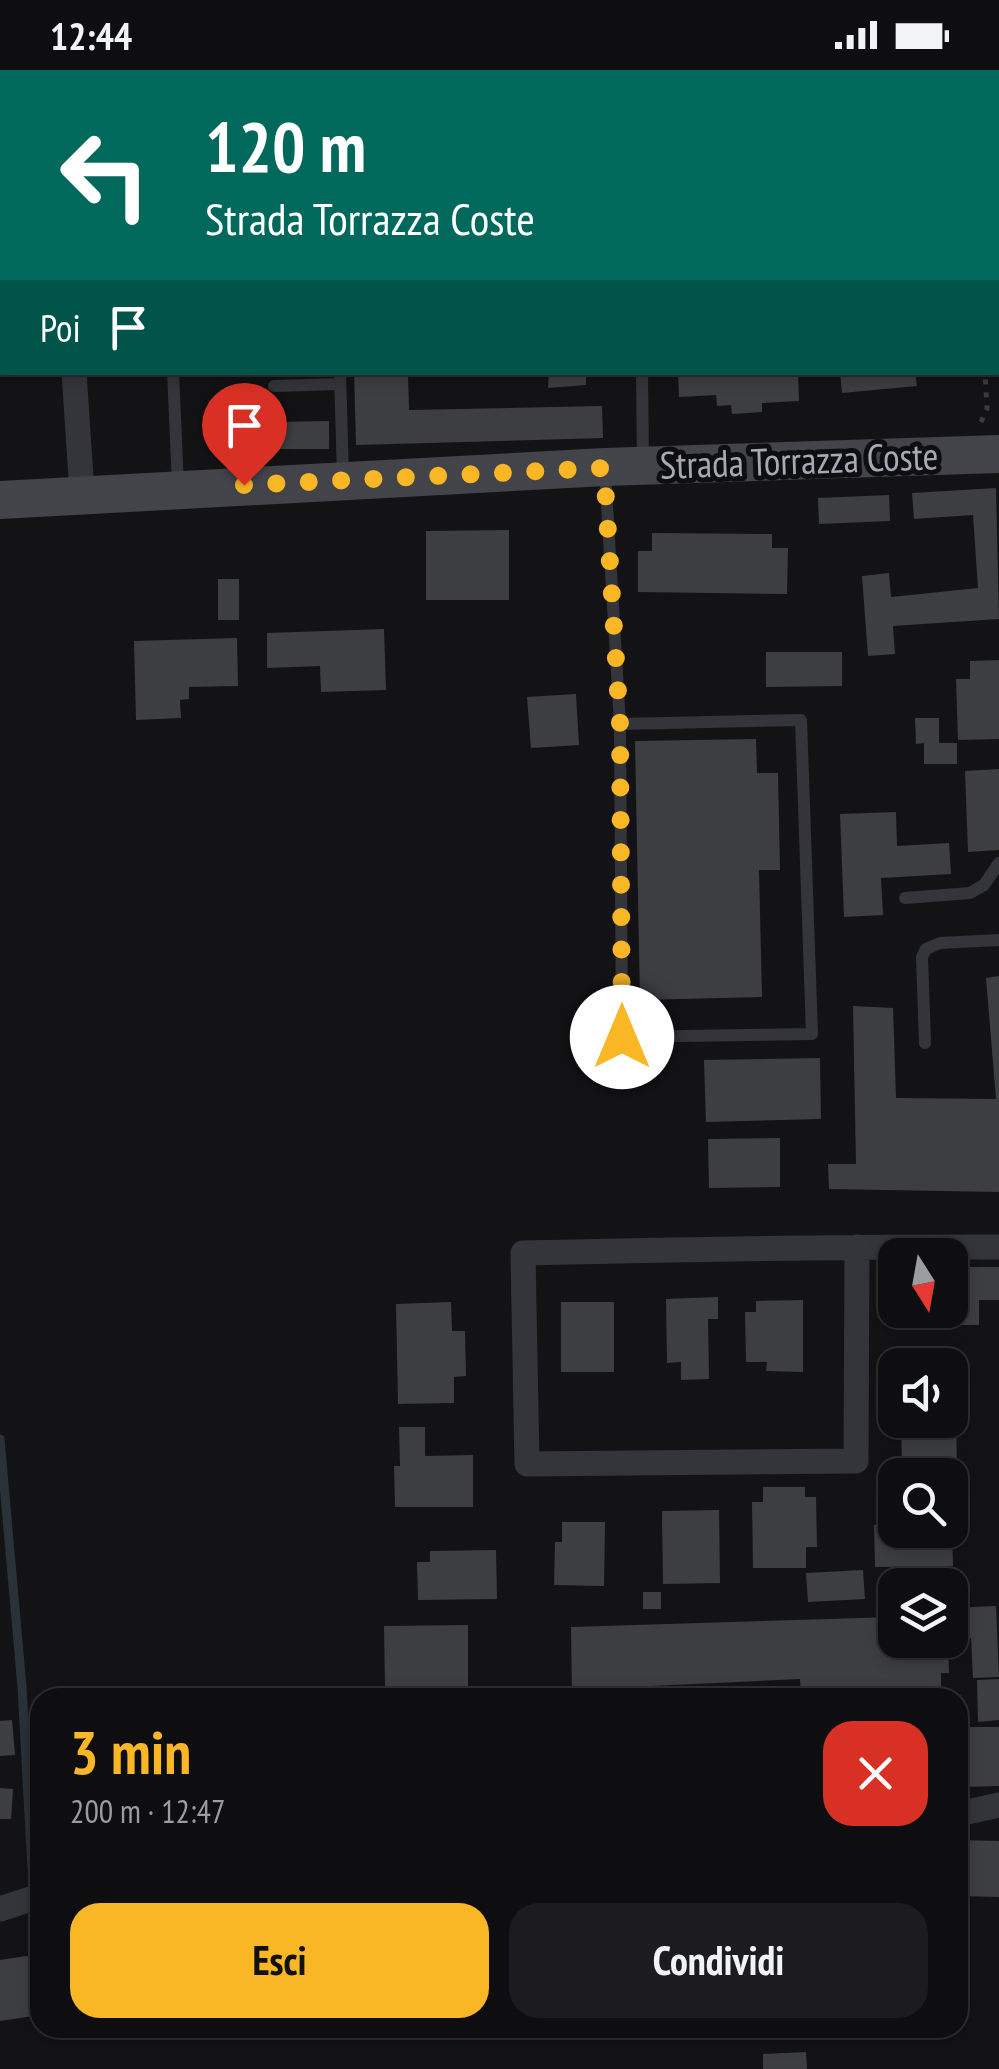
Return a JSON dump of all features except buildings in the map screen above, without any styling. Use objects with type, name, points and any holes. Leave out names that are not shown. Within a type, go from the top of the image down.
[{"type":"street","points":[[74,375],[82,493]]},
{"type":"street","name":"Strada Torrazza Coste","points":[[0,500],[643,466],[999,454]]},
{"type":"street","points":[[857,1247],[856,1461],[527,1464],[523,1253],[857,1247],[999,1246]]},
{"type":"street","points":[[968,1812],[999,1805]]},
{"type":"street","points":[[0,1909],[30,1899]]},
{"type":"lane","points":[[173,375],[178,488]]},
{"type":"lane","points":[[642,375],[643,466]]},
{"type":"lane","points":[[274,386],[340,378],[343,480]]},
{"type":"lane","points":[[604,468],[620,724],[622,1037],[812,1034],[800,720],[620,724]]},
{"type":"lane","points":[[905,898],[970,893],[984,885],[999,863]]},
{"type":"lane","points":[[926,1043],[922,958],[926,949],[940,944],[999,940]]},
{"type":"path","points":[[985,375],[988,398]]},
{"type":"waterway","points":[[0,1439],[22,1687],[30,1833]]},
{"type":"route","points":[[244,485],[604,468],[620,724],[622,1037]]}]
